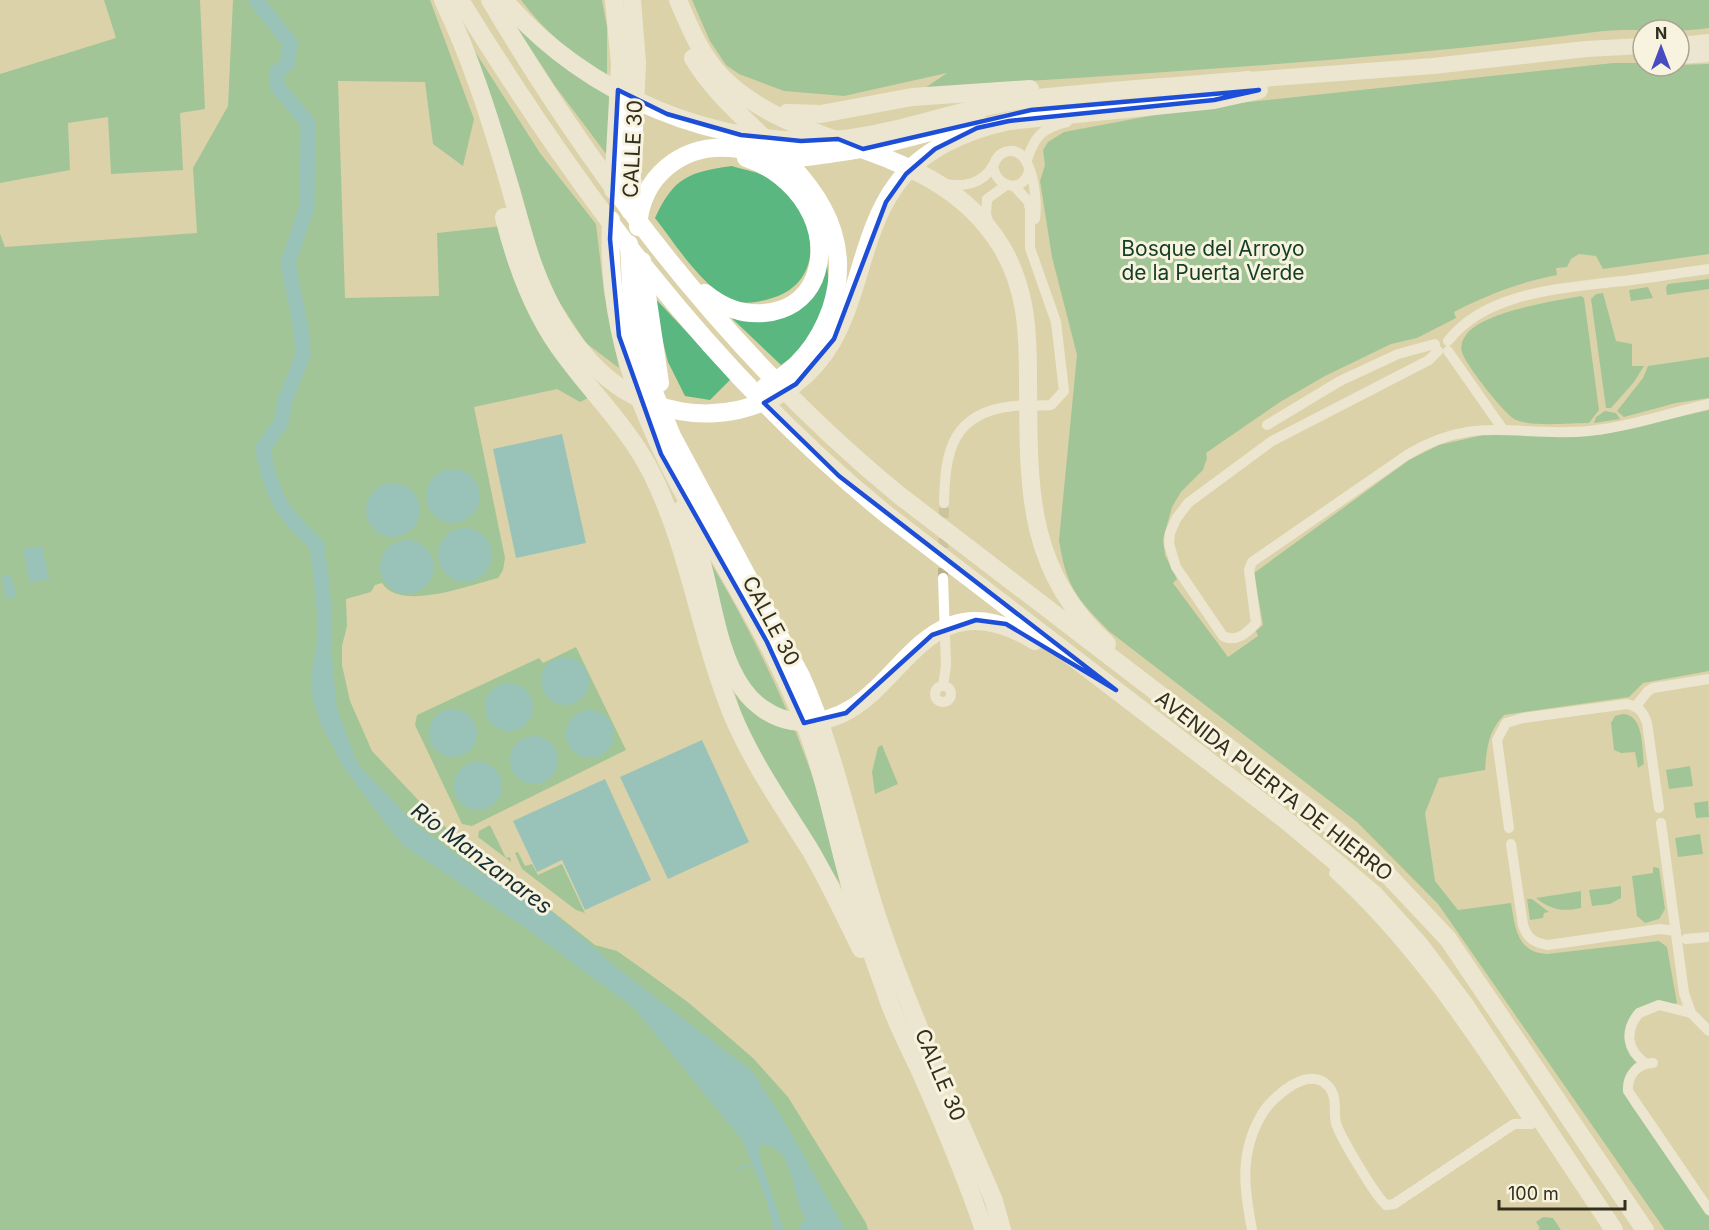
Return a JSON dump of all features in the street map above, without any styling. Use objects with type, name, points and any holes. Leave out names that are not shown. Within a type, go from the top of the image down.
[{"type":"highway","points":[[441,0],[469,56],[508,182],[550,288],[597,362],[623,390],[664,409],[680,412],[722,414],[752,407],[777,396],[796,384],[817,363],[834,339],[886,202],[906,174],[935,149],[977,128],[1038,116],[1214,100],[1253,85]]},
{"type":"highway","points":[[441,0],[479,111],[507,227],[530,295],[554,340],[626,432],[652,474],[677,533],[721,684],[733,716],[775,795],[810,851],[887,998]]},
{"type":"highway","name":"AVENIDA PUERTA DE HIERRO","points":[[460,0],[534,118],[588,194],[654,279],[731,369],[790,430],[839,476],[885,514],[1288,822],[1369,889],[1419,944],[1465,1005],[1614,1230]]},
{"type":"highway","points":[[490,0],[519,50],[595,161],[656,241],[681,272],[712,298],[734,310],[758,314],[783,309],[803,298],[810,288],[821,251],[819,233],[813,217],[792,186],[764,165],[748,159],[731,155],[699,157],[684,163],[662,179],[646,213],[642,255],[644,292],[660,383]]},
{"type":"highway","points":[[504,0],[522,20],[586,72],[667,114],[741,135],[801,141],[855,137],[952,113],[1021,100],[1253,85]]},
{"type":"highway","points":[[513,0],[542,37]]},
{"type":"highway","name":"CALLE 30","points":[[614,0],[620,64],[610,239],[612,288],[620,336],[632,382],[661,454],[767,642],[803,718],[850,889],[887,998],[950,1139],[977,1225]]},
{"type":"highway","name":"CALLE 30","points":[[632,0],[637,63],[629,281],[641,354],[648,378],[672,436],[801,676],[819,716],[867,888],[888,949],[994,1201],[1002,1230]]},
{"type":"highway","points":[[597,362],[660,394],[683,401],[721,401],[746,396],[786,374],[810,351],[825,325],[834,300],[836,261],[828,222],[822,209],[789,160],[708,81],[684,42],[668,0]]},
{"type":"highway","points":[[678,0],[692,35],[712,66],[735,88],[762,107],[802,126],[905,164],[940,183],[973,211],[1001,246],[1024,304],[1028,327],[1029,474],[1035,523],[1057,581],[1079,614],[1101,639],[1188,708],[1212,736]]},
{"type":"highway","points":[[762,107],[806,115],[912,97],[961,93],[1210,79],[1253,85]]},
{"type":"highway","points":[[801,676],[799,659],[660,383],[652,357],[639,291],[637,255],[639,219],[645,197],[658,173],[682,156],[707,149],[731,148],[778,157],[805,157],[886,144],[955,125],[1031,110],[1253,85]]},
{"type":"highway","name":"AVENIDA PUERTA DE HIERRO","points":[[681,272],[720,322],[801,408],[899,495],[1371,858],[1430,918],[1482,988],[1645,1230]]},
{"type":"highway","points":[[661,454],[701,560],[732,671],[755,702],[785,720],[819,721],[846,713],[859,704],[932,635],[958,623],[976,620],[1006,624],[1116,690]]},
{"type":"highway","points":[[1288,822],[1302,846],[1334,873]]},
{"type":"highway","points":[[1522,1124],[1559,1160],[1572,1168]]},
{"type":"highway","points":[[994,1201],[1013,1230]]},
{"type":"main road","points":[[1691,44],[1709,42]]},
{"type":"main road","points":[[1253,85],[1586,49],[1631,47]]},
{"type":"main road","points":[[1691,55],[1709,54]]},
{"type":"main road","points":[[1253,85],[1435,76],[1590,59],[1631,57]]},
{"type":"street","points":[[1001,246],[987,220],[985,207],[992,193],[1026,179],[1033,141],[1039,135],[1059,124],[1115,117],[1170,104]]},
{"type":"street","points":[[940,183],[961,187],[973,184],[993,166],[996,158],[1012,151],[1028,165],[1037,202],[1033,261]]},
{"type":"street","points":[[944,503],[947,454],[961,430],[994,410],[1051,405],[1064,391],[1056,322],[1033,261],[1029,236],[1028,201],[1009,186],[998,181],[993,166]]},
{"type":"street","points":[[1709,269],[1537,293],[1471,318],[1460,326],[1429,360],[1258,451],[1180,512],[1170,533],[1169,543],[1176,567],[1223,636],[1237,639],[1256,623],[1249,570],[1257,558],[1420,447],[1460,433],[1502,428],[1534,432],[1571,432],[1610,428],[1709,404]]},
{"type":"street","points":[[1268,425],[1340,381],[1398,354],[1442,347]]},
{"type":"street","points":[[1442,347],[1502,428]]},
{"type":"street","points":[[943,579],[946,666],[943,686]]},
{"type":"street","points":[[1636,706],[1648,690],[1653,688],[1709,679]]},
{"type":"street","points":[[1509,828],[1497,740],[1506,723],[1523,718],[1627,705],[1636,706],[1645,715],[1647,723],[1659,808]]},
{"type":"street","points":[[1661,823],[1684,993],[1690,1013]]},
{"type":"street","points":[[1511,844],[1523,925],[1528,937],[1537,944],[1555,944],[1660,929],[1676,932]]},
{"type":"street","name":"AVENIDA PUERTA DE HIERRO","points":[[1334,873],[1367,903],[1409,951],[1518,1105],[1522,1124]]},
{"type":"street","points":[[1686,939],[1709,937]]},
{"type":"street","points":[[1709,1031],[1690,1013],[1659,1005],[1639,1013],[1629,1035],[1632,1050],[1649,1063],[1632,1074],[1628,1091],[1709,1210]]},
{"type":"street","points":[[1252,1230],[1244,1179],[1249,1142],[1265,1109],[1284,1090],[1296,1083],[1315,1080],[1327,1085],[1334,1094],[1336,1126],[1386,1205],[1394,1204],[1522,1124]]},
{"type":"highlighted area","points":[[618,90],[667,114],[741,135],[801,141],[838,139],[863,149],[1031,110],[1259,90],[1214,100],[1009,121],[977,128],[935,149],[906,174],[886,202],[834,339],[796,384],[764,403],[839,476],[1116,690],[1006,624],[976,620],[932,635],[846,713],[804,723],[767,642],[661,454],[619,336],[610,239]]},
{"type":"green space","points":[[104,0],[200,0],[205,109],[180,113],[183,170],[111,174],[108,117],[68,123],[70,170],[0,183],[0,74],[116,38]]},
{"type":"green space","points":[[233,0],[430,0],[474,119],[463,166],[433,144],[425,82],[338,81],[345,298],[439,296],[437,233],[502,226],[592,396],[580,402],[557,389],[474,407],[505,558],[503,570],[498,578],[454,590],[419,596],[391,591],[382,583],[375,585],[371,592],[346,599],[347,626],[342,646],[342,665],[350,701],[372,751],[438,821],[595,945],[617,951],[689,1003],[753,1058],[788,1097],[866,1223],[868,1230],[0,1230],[0,234],[5,247],[197,233],[193,168],[228,106]]},
{"type":"green space","points":[[521,0],[602,0],[607,27],[607,75],[582,60],[560,42]]},
{"type":"green space","points":[[692,0],[1709,0],[1709,28],[1695,30],[1691,30],[1691,18],[1631,18],[1631,30],[1428,51],[1345,59],[925,88],[947,73],[844,96],[784,91],[739,74],[726,65],[710,41]]},
{"type":"green space","points":[[514,23],[575,75],[613,98],[610,159],[555,86]]},
{"type":"green space","points":[[467,39],[540,153],[596,224],[604,292],[619,368],[586,343],[546,282],[520,188]]},
{"type":"green space","name":"Bosque del Arroyo de la Puerta Verde","points":[[1613,63],[1631,63],[1631,78],[1691,78],[1691,65],[1709,64],[1709,254],[1603,269],[1596,256],[1579,254],[1571,259],[1567,267],[1556,268],[1557,275],[1517,285],[1479,300],[1454,312],[1456,318],[1417,338],[1391,344],[1325,376],[1280,402],[1206,453],[1207,458],[1203,470],[1181,492],[1172,507],[1163,539],[1165,555],[1177,579],[1173,583],[1228,657],[1258,636],[1256,631],[1263,625],[1254,573],[1409,460],[1439,445],[1483,435],[1600,435],[1709,410],[1709,671],[1643,683],[1629,697],[1504,715],[1489,740],[1485,770],[1439,778],[1425,813],[1435,881],[1458,910],[1511,903],[1519,937],[1523,944],[1537,953],[1547,954],[1659,941],[1667,947],[1677,1003],[1631,1021],[1639,1063],[1633,1067],[1629,1102],[1709,1217],[1709,1230],[1665,1230],[1438,904],[1357,822],[1110,632],[1081,601],[1070,581],[1065,570],[1059,540],[1077,355],[1052,257],[1040,181],[1045,165],[1043,150],[1048,142],[1064,132],[1192,108]]},
{"type":"green space","points":[[732,166],[771,179],[787,192],[799,207],[807,225],[810,244],[809,261],[802,277],[789,290],[769,299],[746,303],[737,302],[722,294],[700,276],[655,218],[669,193],[684,179],[704,171]]},
{"type":"green space","points":[[822,238],[827,267],[828,294],[822,320],[816,333],[804,348],[781,365],[722,309],[794,308]]},
{"type":"green space","points":[[1709,279],[1709,289],[1667,295],[1668,284]]},
{"type":"green space","points":[[1648,287],[1653,298],[1631,301],[1629,290]]},
{"type":"green space","points":[[1603,293],[1616,341],[1632,344],[1632,366],[1644,366],[1634,382],[1611,408],[1606,408],[1591,299],[1596,294]]},
{"type":"green space","points":[[651,294],[731,379],[710,400],[685,396],[668,362]]},
{"type":"green space","points":[[1581,296],[1584,298],[1599,410],[1589,423],[1542,424],[1516,420],[1495,399],[1470,367],[1461,350],[1463,339],[1474,327],[1502,314],[1537,304]]},
{"type":"green space","points":[[1709,357],[1709,398],[1676,403],[1624,417],[1617,411],[1643,378],[1648,366]]},
{"type":"green space","points":[[1605,411],[1616,413],[1620,419],[1594,423],[1596,417]]},
{"type":"green space","points":[[711,563],[755,642],[793,725],[826,820],[842,887],[749,736],[723,658]]},
{"type":"green space","points":[[576,647],[626,750],[472,826],[462,824],[415,725],[417,715],[539,658],[543,663]]},
{"type":"green space","points":[[1623,714],[1635,720],[1641,733],[1644,764],[1638,768],[1635,752],[1621,753],[1614,750],[1611,723],[1615,716]]},
{"type":"green space","points":[[882,745],[898,784],[875,794],[872,772],[878,747]]},
{"type":"green space","points":[[1690,766],[1693,786],[1669,789],[1666,770]]},
{"type":"green space","points":[[1708,801],[1709,817],[1696,818],[1694,803]]},
{"type":"green space","points":[[490,825],[506,858],[510,857],[511,862],[478,837],[479,831]]},
{"type":"green space","points":[[1700,834],[1703,854],[1678,857],[1675,838]]},
{"type":"green space","points":[[518,852],[525,866],[532,864],[538,875],[562,864],[585,913],[576,910],[522,869],[515,853]]},
{"type":"green space","points":[[1653,867],[1659,868],[1665,909],[1659,919],[1645,923],[1637,916],[1632,876],[1653,873]]},
{"type":"green space","points":[[1621,886],[1621,898],[1610,904],[1592,906],[1589,890]]},
{"type":"green space","points":[[1581,891],[1581,908],[1575,909],[1563,910],[1552,907],[1536,898]]},
{"type":"green space","points":[[1527,899],[1532,899],[1549,912],[1544,913],[1543,918],[1530,920]]},
{"type":"green space","points":[[1543,1217],[1553,1218],[1561,1230],[1538,1230],[1540,1228],[1536,1222]]},
{"type":"water","points":[[562,434],[586,543],[516,558],[493,449]]},
{"type":"water","points":[[453,469],[463,471],[472,477],[478,486],[480,496],[478,506],[472,515],[463,521],[453,523],[443,521],[434,515],[428,506],[426,496],[428,486],[434,477],[443,471]]},
{"type":"water","points":[[393,483],[403,485],[412,491],[418,500],[420,510],[418,520],[412,529],[403,535],[393,537],[383,535],[374,529],[368,520],[366,510],[368,500],[374,491],[383,485]]},
{"type":"water","points":[[465,528],[475,530],[484,536],[490,545],[492,555],[490,565],[484,574],[475,580],[465,582],[455,580],[446,574],[440,565],[438,555],[440,545],[446,536],[455,530]]},
{"type":"water","points":[[407,540],[417,542],[426,548],[432,557],[434,567],[432,577],[426,586],[417,592],[407,594],[397,592],[388,586],[382,577],[380,567],[382,557],[388,548],[397,542]]},
{"type":"water","points":[[42,546],[49,579],[30,583],[23,549]]},
{"type":"water","points":[[10,574],[17,596],[7,599],[1,577]]},
{"type":"water","points":[[332,656],[337,709],[358,764],[415,824],[483,874],[543,904],[617,968],[752,1071],[786,1124],[845,1230],[822,1230],[812,1226],[800,1207],[785,1159],[778,1151],[761,1143],[759,1155],[784,1230],[774,1230],[766,1199],[743,1141],[634,1008],[530,931],[402,844],[344,768],[320,722],[311,692],[316,660]]},
{"type":"water","points":[[565,657],[582,664],[589,681],[582,698],[565,705],[548,698],[541,681],[548,664]]},
{"type":"water","points":[[509,683],[526,690],[533,707],[526,724],[509,731],[492,724],[485,707],[492,690]]},
{"type":"water","points":[[453,709],[470,716],[477,733],[470,750],[453,757],[436,750],[429,733],[436,716]]},
{"type":"water","points":[[590,710],[607,717],[614,734],[607,751],[590,758],[573,751],[566,734],[573,717]]},
{"type":"water","points":[[534,736],[551,743],[558,760],[551,777],[534,784],[517,777],[510,760],[517,743]]},
{"type":"water","points":[[702,740],[749,842],[668,879],[620,777]]},
{"type":"water","points":[[478,762],[495,769],[502,786],[495,803],[478,810],[461,803],[454,786],[461,769]]},
{"type":"water","points":[[605,779],[651,880],[585,910],[562,860],[537,872],[513,821]]},
{"type":"waterway","name":"Río Manzanares","points":[[256,0],[290,43],[288,63],[277,72],[277,86],[308,123],[307,207],[288,263],[301,329],[303,355],[285,401],[281,423],[263,448],[270,478],[280,502],[294,523],[317,545],[325,627],[318,676]]},
{"type":"waterway","points":[[736,1169],[754,1164]]},
{"type":"waterway","name":"Río Manzanares","points":[[806,1230],[824,1209]]},
{"type":"tunnel","points":[[943,578],[944,503]]}]
